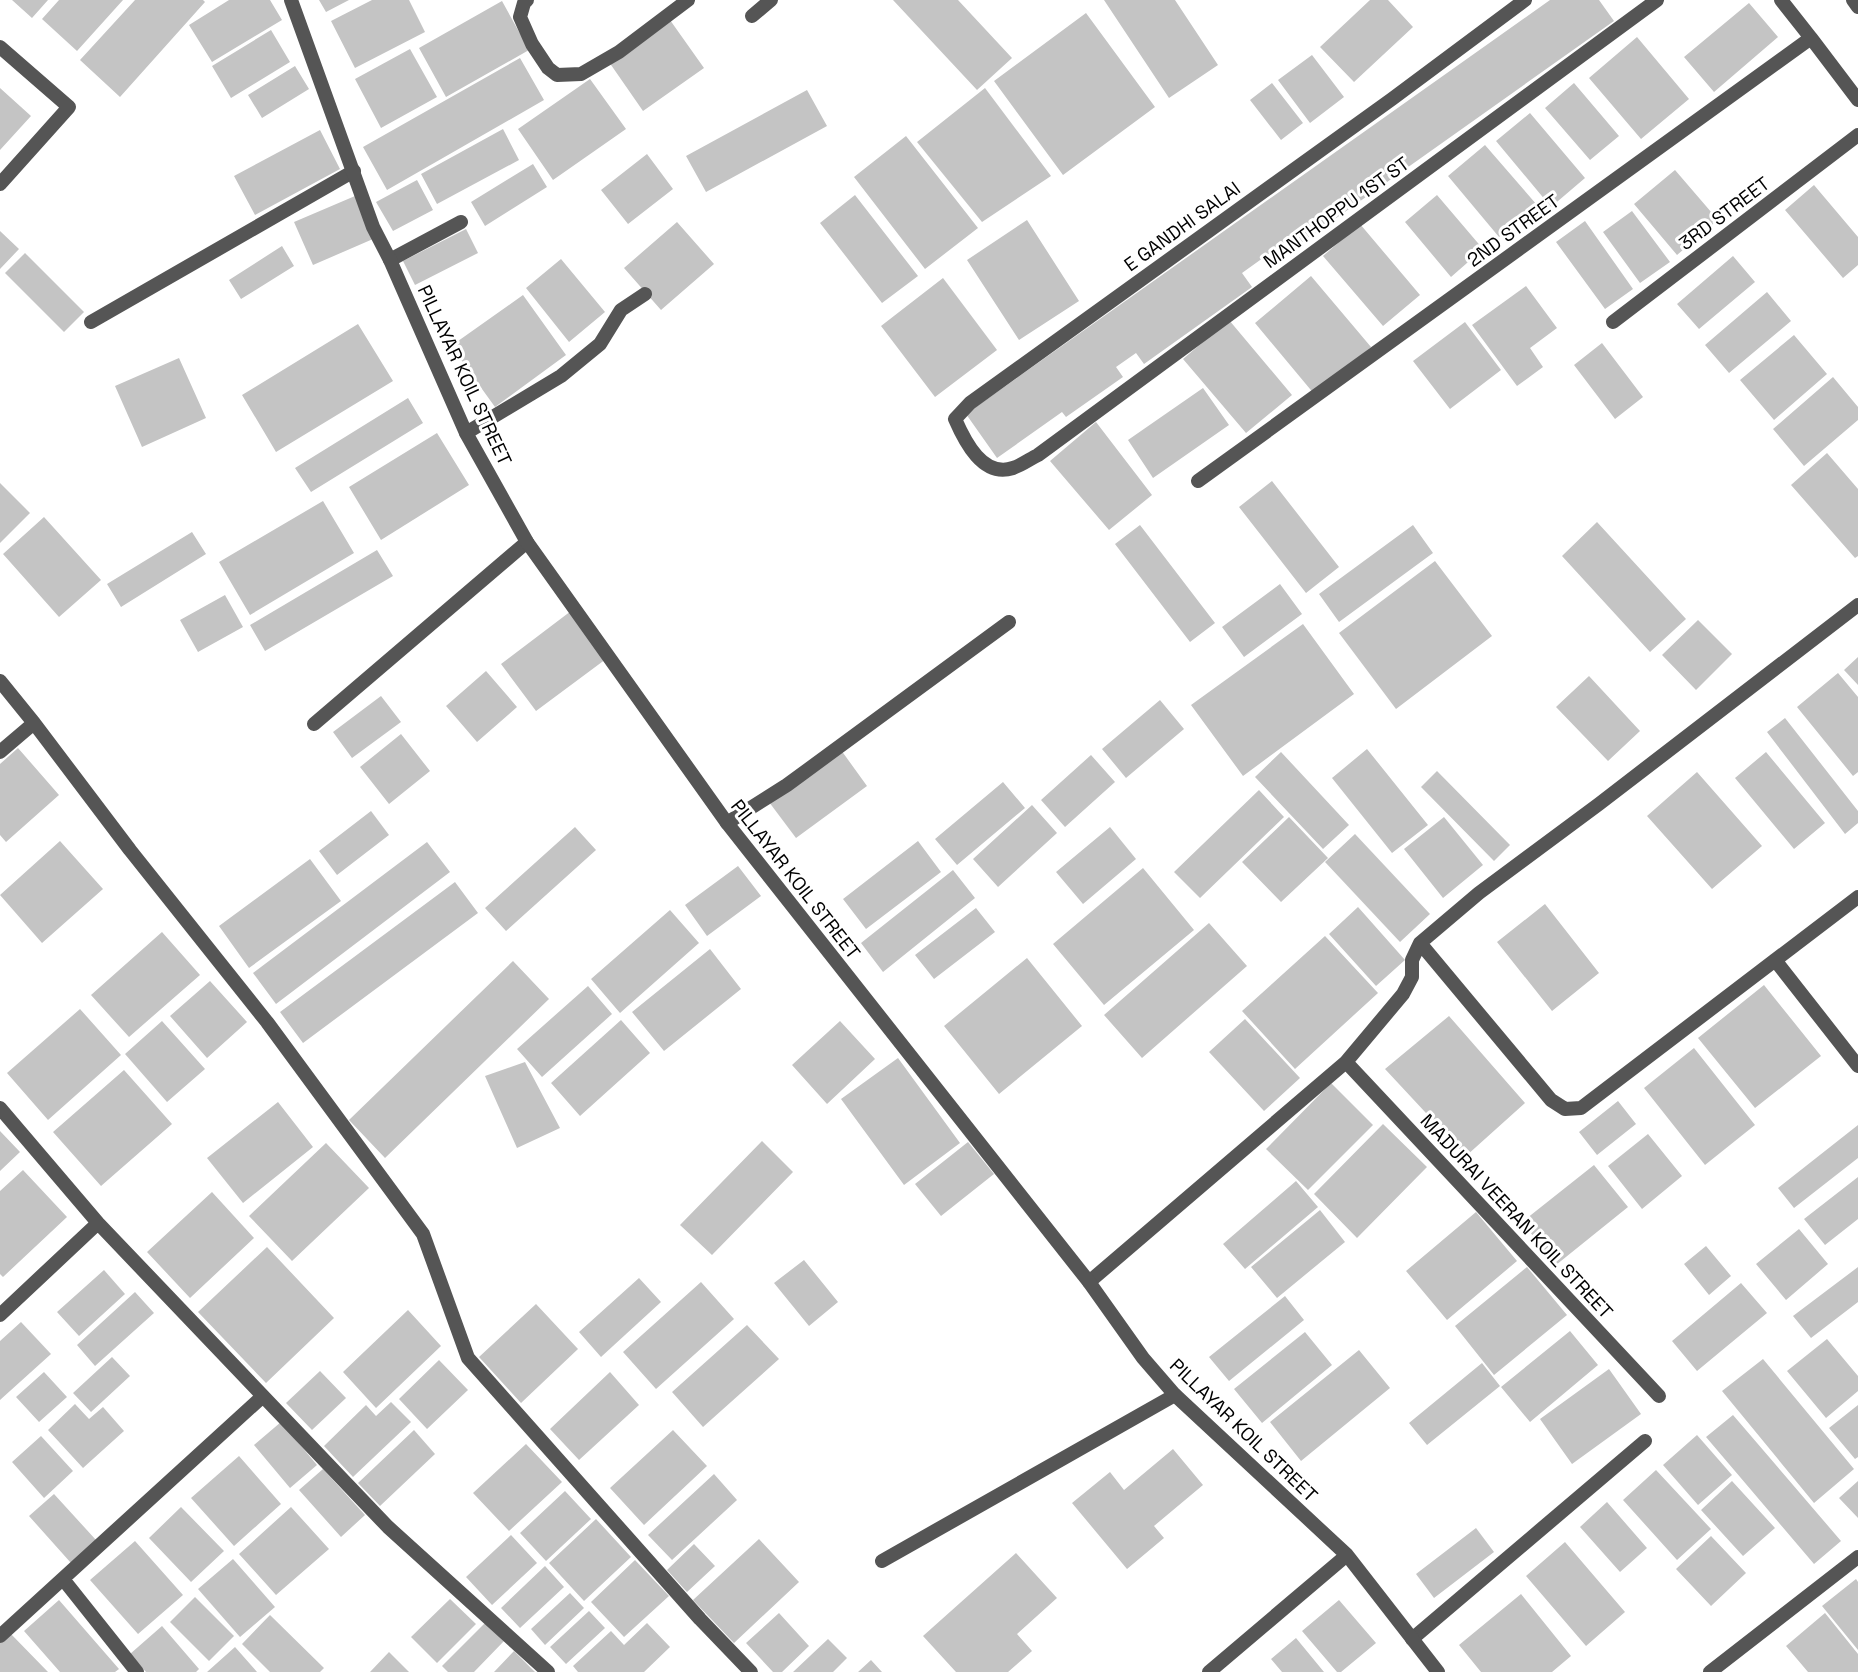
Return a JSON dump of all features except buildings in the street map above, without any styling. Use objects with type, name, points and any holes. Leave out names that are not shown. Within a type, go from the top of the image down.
[{"type":"street","name":"PILLAYAR KOIL STREET","points":[[291,0],[373,227],[466,433],[527,542],[727,824],[1089,1282],[1143,1358],[1175,1395],[1347,1555],[1438,1672]]},
{"type":"street","points":[[527,0],[520,18],[532,44],[548,68],[557,75],[581,74],[619,52],[688,0]]},
{"type":"street","points":[[752,16],[771,0]]},
{"type":"street","name":"E GANDHI SALAI","points":[[1038,455],[1012,468],[995,470],[978,458],[962,436],[956,419],[970,403],[1525,0]]},
{"type":"street","points":[[1782,0],[1858,100]]},
{"type":"street","points":[[1853,0],[1858,7]]},
{"type":"street","name":"MANTHOPPU 1ST ST","points":[[1038,455],[1647,3]]},
{"type":"street","name":"2ND STREET","points":[[1198,481],[1811,38]]},
{"type":"street","points":[[0,47],[69,107],[0,184]]},
{"type":"street","name":"3RD STREET","points":[[1613,322],[1858,135]]},
{"type":"street","points":[[91,322],[354,171]]},
{"type":"street","points":[[390,260],[461,222]]},
{"type":"street","points":[[466,433],[561,376],[600,344],[621,310],[645,293]]},
{"type":"street","points":[[314,724],[527,542]]},
{"type":"street","points":[[1089,1282],[1346,1062],[1403,994],[1412,977],[1412,960],[1420,943],[1479,893],[1858,605]]},
{"type":"street","points":[[727,824],[787,785],[1009,622]]},
{"type":"street","points":[[0,681],[130,850],[267,1021],[423,1234],[467,1359],[700,1619],[751,1672]]},
{"type":"street","points":[[0,752],[34,723]]},
{"type":"street","points":[[1420,943],[1551,1100],[1564,1110],[1581,1108],[1858,897]]},
{"type":"street","points":[[1775,960],[1858,1066]]},
{"type":"street","name":"MADURAI VEERAN KOIL STREET","points":[[1346,1062],[1659,1396]]},
{"type":"street","points":[[0,1108],[98,1223],[388,1527],[548,1672]]},
{"type":"street","points":[[0,1315],[98,1223]]},
{"type":"street","points":[[882,1561],[1175,1395]]},
{"type":"street","points":[[0,1636],[263,1396]]},
{"type":"street","points":[[1412,1639],[1645,1441]]},
{"type":"street","points":[[1209,1672],[1347,1555]]},
{"type":"street","points":[[1710,1672],[1858,1556]]},
{"type":"street","points":[[63,1578],[137,1672]]}]
